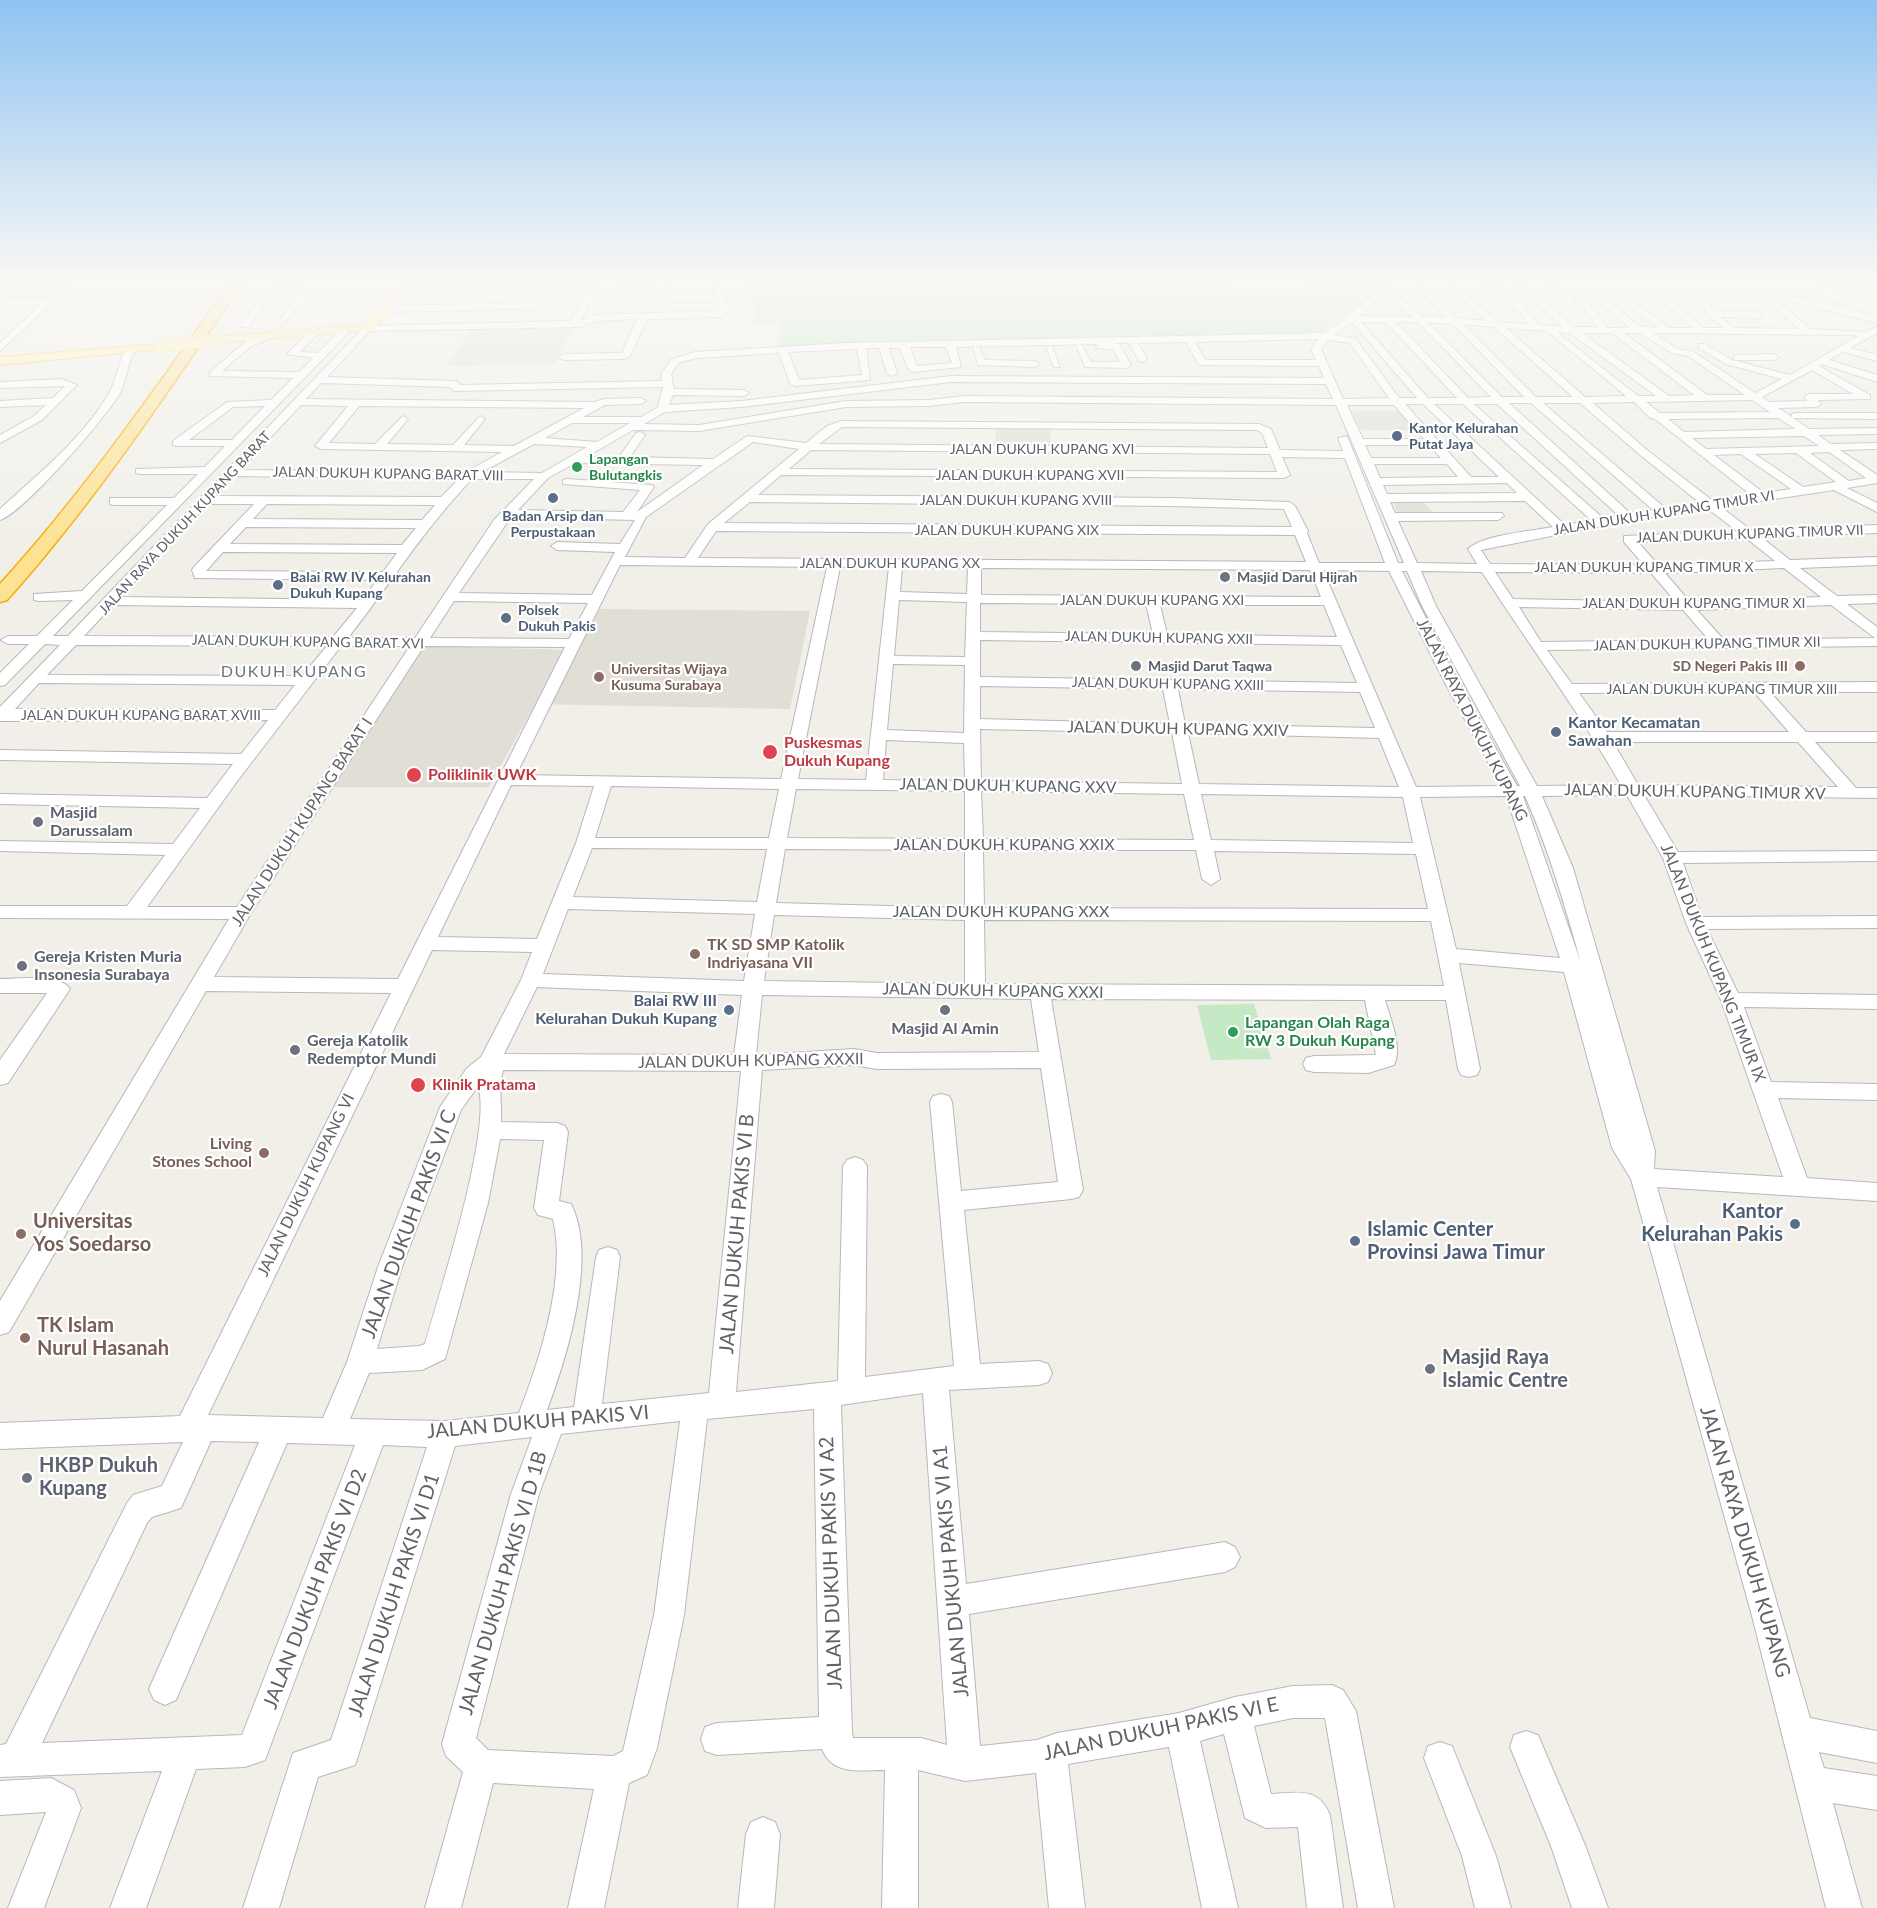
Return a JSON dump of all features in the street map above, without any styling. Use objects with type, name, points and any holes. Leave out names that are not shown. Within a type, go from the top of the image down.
[{"type":"highway","points":[[0,574],[95,456],[157,371]]},
{"type":"highway","points":[[0,596],[47,544],[175,371]]},
{"type":"street","points":[[0,516],[90,428],[116,392],[121,371]]},
{"type":"street","points":[[216,371],[213,374],[303,374],[367,381],[456,384],[441,403]]},
{"type":"street","name":"JALAN RAYA DUKUH KUPANG BARAT","points":[[0,682],[306,371]]},
{"type":"street","name":"JALAN RAYA DUKUH KUPANG BARAT","points":[[1,715],[270,434],[327,371]]},
{"type":"street","points":[[668,371],[666,374],[670,384],[663,409],[741,404],[935,380],[1079,374],[1331,381]]},
{"type":"street","points":[[789,371],[793,383],[815,371]]},
{"type":"street","points":[[815,371],[840,376],[868,377],[867,371]]},
{"type":"street","points":[[1078,371],[1110,475]]},
{"type":"street","name":"JALAN RAYA DUKUH KUPANG","points":[[1327,371],[1340,401],[1394,566],[1451,681],[1522,791],[1537,853],[1573,966],[1623,1148],[1642,1177],[1813,1783],[1844,1908]]},
{"type":"street","points":[[1375,371],[1396,401],[1468,481]]},
{"type":"street","points":[[1398,371],[1425,401],[1525,497],[1562,529]]},
{"type":"street","points":[[1436,371],[1465,401],[1600,522]]},
{"type":"street","points":[[1470,371],[1627,517]]},
{"type":"street","points":[[1504,371],[1533,400],[1599,454],[1663,512]]},
{"type":"street","points":[[1550,371],[1643,452],[1877,634]]},
{"type":"street","points":[[1599,371],[1761,498]]},
{"type":"street","points":[[1631,371],[1667,399]]},
{"type":"street","points":[[1669,371],[1704,398]]},
{"type":"street","points":[[1714,371],[1785,416],[1874,482]]},
{"type":"street","points":[[1766,371],[1791,378]]},
{"type":"street","points":[[622,461],[637,431],[670,436],[699,428],[846,404],[957,399],[1500,401],[1754,397],[1803,371]]},
{"type":"street","points":[[1828,371],[1877,403]]},
{"type":"street","points":[[1858,371],[1877,380]]},
{"type":"street","points":[[367,381],[389,375],[450,373]]},
{"type":"street","points":[[935,380],[957,399]]},
{"type":"street","points":[[1645,381],[1726,380]]},
{"type":"street","points":[[0,385],[70,382],[72,385],[38,418],[0,440]]},
{"type":"street","points":[[454,388],[670,384],[744,393]]},
{"type":"street","points":[[887,385],[899,403]]},
{"type":"street","points":[[1768,405],[1816,405],[1809,397],[1866,397]]},
{"type":"street","points":[[236,443],[177,443],[231,404],[273,407],[356,403],[596,405],[612,401],[641,401]]},
{"type":"street","points":[[1218,401],[1229,426]]},
{"type":"street","points":[[0,404],[56,402]]},
{"type":"street","points":[[356,403],[321,444],[327,447],[514,449]]},
{"type":"street","points":[[133,912],[245,759],[308,681],[444,501],[470,474],[596,405]]},
{"type":"street","name":"JALAN DUKUH KUPANG BARAT I","points":[[1,1322],[242,913],[391,682],[420,643],[507,513],[544,476],[600,445],[637,431],[645,420],[663,409]]},
{"type":"street","points":[[1654,416],[1877,416]]},
{"type":"street","points":[[377,448],[403,419]]},
{"type":"street","points":[[456,448],[480,419]]},
{"type":"street","points":[[569,420],[645,420]]},
{"type":"street","points":[[689,561],[712,527],[834,426],[881,423],[1264,428],[1275,452]]},
{"type":"street","points":[[1679,435],[1877,431]]},
{"type":"street","points":[[246,434],[270,434]]},
{"type":"street","points":[[670,436],[648,469],[675,471]]},
{"type":"street","name":"JALAN DUKUH KUPANG XVI","points":[[636,517],[751,438],[810,447],[1275,452],[1355,445]]},
{"type":"street","points":[[531,440],[600,445]]},
{"type":"street","points":[[1355,445],[1433,442]]},
{"type":"street","points":[[1355,445],[1447,456]]},
{"type":"street","name":"JALAN RAYA DUKUH KUPANG","points":[[1355,445],[1376,482],[1410,567],[1522,791],[1564,868],[1644,1151],[1642,1177]]},
{"type":"street","points":[[1702,452],[1877,446]]},
{"type":"street","points":[[883,474],[884,447]]},
{"type":"street","points":[[1799,450],[1840,485],[1877,508]]},
{"type":"street","name":"JALAN DUKUH KUPANG XVII","points":[[780,472],[1280,477],[1284,475],[1275,452]]},
{"type":"street","points":[[1743,452],[1801,491]]},
{"type":"street","points":[[573,460],[714,462]]},
{"type":"street","points":[[991,475],[992,461]]},
{"type":"street","points":[[140,471],[209,470]]},
{"type":"street","name":"JALAN DUKUH KUPANG BARAT VIII","points":[[231,473],[544,476]]},
{"type":"street","points":[[505,780],[573,643],[616,561],[625,549],[649,489],[611,494],[568,477],[684,483]]},
{"type":"street","points":[[1376,482],[1507,480]]},
{"type":"street","name":"JALAN DUKUH KUPANG TIMUR VI","points":[[1487,567],[1474,550],[1476,547],[1627,517],[1874,482]]},
{"type":"street","points":[[594,514],[611,494]]},
{"type":"street","points":[[1486,497],[1498,516],[1517,538]]},
{"type":"street","points":[[1382,498],[1525,497]]},
{"type":"street","name":"JALAN DUKUH KUPANG XVIII","points":[[748,498],[1177,516],[1283,504],[1291,508],[1302,531]]},
{"type":"street","points":[[207,500],[444,501]]},
{"type":"street","points":[[114,501],[179,501]]},
{"type":"street","points":[[170,602],[194,579],[241,523],[263,501]]},
{"type":"street","points":[[507,513],[636,517]]},
{"type":"street","name":"JALAN DUKUH KUPANG XIX","points":[[712,527],[808,545],[1030,530],[1121,547],[1177,516],[1302,531]]},
{"type":"street","points":[[1391,517],[1498,516]]},
{"type":"street","points":[[241,523],[427,524]]},
{"type":"street","name":"JALAN DUKUH KUPANG TIMUR VII","points":[[1654,569],[1628,539],[1877,529]]},
{"type":"street","points":[[1030,530],[1032,554]]},
{"type":"street","points":[[1302,531],[1365,688],[1410,792],[1448,955],[1469,1069]]},
{"type":"street","points":[[877,562],[882,539]]},
{"type":"street","name":"JALAN DUKUH KUPANG XX","points":[[616,561],[689,561],[808,545],[834,562],[975,563],[1032,554],[1121,547],[1316,566],[1410,567]]},
{"type":"street","points":[[557,546],[625,549]]},
{"type":"street","points":[[219,548],[406,549]]},
{"type":"street","points":[[119,560],[147,560]]},
{"type":"street","name":"JALAN DUKUH KUPANG TIMUR X","points":[[1410,567],[1654,569],[1789,566],[1877,561]]},
{"type":"street","name":"JALAN DUKUH PAKIS VI B","points":[[586,1908],[624,1768],[641,1748],[669,1615],[708,1406],[748,1063],[752,988],[777,843],[834,562]]},
{"type":"street","points":[[874,785],[896,562]]},
{"type":"street","points":[[975,563],[971,681],[976,845],[975,992]]},
{"type":"street","name":"JALAN DUKUH KUPANG TIMUR IX","points":[[1487,567],[1512,603],[1537,646],[1602,737],[1635,790],[1672,858],[1695,922],[1731,1000],[1799,1188]]},
{"type":"street","points":[[1654,569],[1721,645]]},
{"type":"street","points":[[194,579],[386,576]]},
{"type":"street","points":[[39,597],[86,596]]},
{"type":"street","name":"JALAN DUKUH KUPANG XXI","points":[[894,596],[1330,601]]},
{"type":"street","points":[[449,597],[597,599]]},
{"type":"street","name":"JALAN DUKUH KUPANG TIMUR XI","points":[[1512,603],[1685,606],[1877,599]]},
{"type":"street","points":[[1152,600],[1161,638]]},
{"type":"street","points":[[110,601],[367,604]]},
{"type":"street","name":"JALAN DUKUH KUPANG XXII","points":[[972,636],[1346,641]]},
{"type":"street","name":"JALAN DUKUH KUPANG BARAT XVI","points":[[8,640],[573,643]]},
{"type":"street","name":"JALAN DUKUH KUPANG TIMUR XII","points":[[1537,646],[1877,642]]},
{"type":"street","points":[[888,660],[972,662]]},
{"type":"street","points":[[36,679],[308,681]]},
{"type":"street","name":"JALAN DUKUH KUPANG XXIII","points":[[971,681],[1365,688]]},
{"type":"street","points":[[1169,684],[1177,730],[1211,879]]},
{"type":"street","name":"JALAN DUKUH KUPANG TIMUR XIII","points":[[1567,689],[1760,690],[1877,687]]},
{"type":"street","points":[[1760,690],[1801,739],[1853,794]]},
{"type":"street","name":"JALAN DUKUH KUPANG BARAT XVIII","points":[[1,715],[280,715]]},
{"type":"street","name":"JALAN DUKUH KUPANG XXIV","points":[[880,735],[972,731],[1177,730],[1385,733]]},
{"type":"street","points":[[1602,737],[1801,739],[1877,737]]},
{"type":"street","points":[[0,754],[245,759]]},
{"type":"street","name":"JALAN DUKUH KUPANG XXV","points":[[505,780],[1410,792],[1522,791]]},
{"type":"street","name":"JALAN DUKUH KUPANG VI","points":[[8,1761],[137,1513],[144,1505],[171,1498],[195,1428],[505,780]]},
{"type":"street","points":[[491,1063],[545,946],[585,843],[604,782]]},
{"type":"street","name":"JALAN DUKUH KUPANG TIMUR XV","points":[[1522,791],[1877,793]]},
{"type":"street","points":[[0,799],[212,803]]},
{"type":"street","name":"JALAN DUKUH KUPANG XXIX","points":[[585,843],[1203,845],[1424,849]]},
{"type":"street","points":[[0,846],[177,850]]},
{"type":"street","points":[[1672,858],[1877,856]]},
{"type":"street","name":"JALAN DUKUH KUPANG XXX","points":[[562,903],[975,914],[1439,915]]},
{"type":"street","points":[[0,912],[242,913]]},
{"type":"street","points":[[1695,922],[1877,922]]},
{"type":"street","points":[[426,943],[545,946]]},
{"type":"street","points":[[1448,955],[1573,966]]},
{"type":"street","name":"JALAN DUKUH KUPANG XXXI","points":[[531,980],[752,988],[1040,993],[1455,993]]},
{"type":"street","points":[[202,984],[405,986]]},
{"type":"street","points":[[0,986],[54,986],[58,987],[59,992],[0,1077]]},
{"type":"street","points":[[1314,1064],[1368,1065],[1386,1060],[1387,1052],[1373,992]]},
{"type":"street","points":[[950,1202],[1071,1190],[1040,993]]},
{"type":"street","points":[[1731,1000],[1877,1002]]},
{"type":"street","name":"JALAN DUKUH KUPANG XXXII","points":[[491,1063],[748,1063],[854,1057],[888,1061],[1049,1060]]},
{"type":"street","name":"JALAN DUKUH PAKIS VI C","points":[[360,1362],[422,1358],[436,1352],[476,1203],[490,1130],[491,1092],[488,1084],[491,1063]]},
{"type":"street","name":"JALAN DUKUH PAKIS VI C","points":[[331,1432],[360,1362],[390,1267],[451,1107],[475,1074],[491,1063]]},
{"type":"street","points":[[1765,1090],[1877,1092]]},
{"type":"street","points":[[941,1102],[968,1377]]},
{"type":"street","name":"JALAN DUKUH PAKIS VI D 1B","points":[[443,1908],[470,1755],[540,1424],[544,1386],[555,1340],[570,1251],[563,1212],[546,1208],[557,1132],[490,1130]]},
{"type":"street","name":"JALAN DUKUH PAKIS VI A2","points":[[836,1732],[839,1393],[855,1166]]},
{"type":"street","points":[[1642,1177],[1877,1192]]},
{"type":"street","points":[[586,1420],[608,1257]]},
{"type":"street","name":"JALAN DUKUH PAKIS VI","points":[[0,1436],[195,1428],[445,1434],[839,1393],[935,1379],[1039,1373]]},
{"type":"street","name":"JALAN DUKUH PAKIS VI A1","points":[[935,1379],[965,1764]]},
{"type":"street","points":[[165,1689],[278,1431]]},
{"type":"street","name":"JALAN DUKUH PAKIS VI D2","points":[[185,1754],[245,1750],[256,1745],[374,1432]]},
{"type":"street","name":"JALAN DUKUH PAKIS VI D1","points":[[261,1908],[305,1765],[341,1755],[445,1434]]},
{"type":"street","points":[[953,1601],[1226,1557]]},
{"type":"street","name":"JALAN DUKUH PAKIS VI E","points":[[836,1732],[838,1748],[844,1754],[921,1754],[941,1761],[965,1764],[1181,1729],[1235,1713],[1295,1701],[1332,1701],[1340,1712],[1343,1740],[1376,1908]]},
{"type":"street","points":[[1235,1713],[1257,1806],[1266,1810],[1308,1810],[1313,1815],[1325,1908]]},
{"type":"street","points":[[1181,1729],[1220,1908]]},
{"type":"street","points":[[717,1739],[836,1732]]},
{"type":"street","points":[[1798,1732],[1877,1747]]},
{"type":"street","points":[[1526,1747],[1568,1845],[1590,1908]]},
{"type":"street","points":[[1050,1752],[1067,1908]]},
{"type":"street","points":[[8,1761],[185,1754],[128,1908]]},
{"type":"street","points":[[470,1755],[624,1768]]},
{"type":"street","points":[[900,1908],[902,1755]]},
{"type":"street","points":[[1440,1758],[1479,1856],[1493,1908]]},
{"type":"street","points":[[1813,1783],[1877,1793]]},
{"type":"street","points":[[0,1798],[51,1795],[62,1802],[64,1808],[26,1908]]},
{"type":"street","points":[[756,1908],[763,1833]]},
{"type":"shaded area","points":[[1352,411],[1404,411],[1420,430],[1361,430]]},
{"type":"shaded area","points":[[996,427],[1049,427],[1052,446],[995,446]]},
{"type":"shaded area","points":[[1392,498],[1421,498],[1436,517],[1399,517]]},
{"type":"shaded area","name":"Universitas Wijaya Kusuma Surabaya","points":[[600,609],[810,611],[790,709],[535,704],[489,787],[328,787],[422,646],[577,650]]},
{"type":"green space","name":"Lapangan Olah Raga RW 3 Dukuh Kupang","points":[[1254,1004],[1271,1059],[1211,1060],[1197,1005]]},
{"type":"place","name":"Kantor Kelurahan Putat Jaya","points":[[1397,436]]},
{"type":"place","name":"Lapangan Bulutangkis","points":[[577,467]]},
{"type":"place","name":"Badan Arsip dan Perpustakaan","points":[[553,498]]},
{"type":"place","name":"Masjid Darul Hijrah","points":[[1225,577]]},
{"type":"place","name":"Balai RW IV Kelurahan Dukuh Kupang","points":[[278,585]]},
{"type":"place","name":"Polsek Dukuh Pakis","points":[[506,618]]},
{"type":"place","name":"Masjid Darut Taqwa","points":[[1136,666]]},
{"type":"place","name":"SD Negeri Pakis III","points":[[1800,666]]},
{"type":"place","name":"Universitas Wijaya Kusuma Surabaya","points":[[599,677]]},
{"type":"place","name":"Kantor Kecamatan Sawahan","points":[[1556,732]]},
{"type":"place","name":"Puskesmas Dukuh Kupang","points":[[770,752]]},
{"type":"place","name":"Poliklinik UWK","points":[[414,775]]},
{"type":"place","name":"Masjid Darussalam","points":[[38,822]]},
{"type":"place","name":"TK SD SMP Katolik Indriyasana VII","points":[[695,954]]},
{"type":"place","name":"Gereja Kristen Muria Insonesia Surabaya","points":[[22,966]]},
{"type":"place","name":"Balai RW III Kelurahan Dukuh Kupang","points":[[729,1010]]},
{"type":"place","name":"Masjid Al Amin","points":[[945,1010]]},
{"type":"place","name":"Lapangan Olah Raga RW 3 Dukuh Kupang","points":[[1233,1032]]},
{"type":"place","name":"Gereja Katolik Redemptor Mundi","points":[[295,1050]]},
{"type":"place","name":"Klinik Pratama","points":[[418,1085]]},
{"type":"place","name":"Living Stones School","points":[[264,1153]]},
{"type":"place","name":"Kantor Kelurahan Pakis","points":[[1795,1224]]},
{"type":"place","name":"Universitas Yos Soedarso","points":[[21,1234]]},
{"type":"place","name":"Islamic Center Provinsi Jawa Timur","points":[[1355,1241]]},
{"type":"place","name":"TK Islam Nurul Hasanah","points":[[25,1338]]},
{"type":"place","name":"Masjid Raya Islamic Centre","points":[[1430,1369]]},
{"type":"place","name":"HKBP Dukuh Kupang","points":[[27,1478]]},
{"type":"district","name":"DUKUH KUPANG","points":[[294,672]]}]
